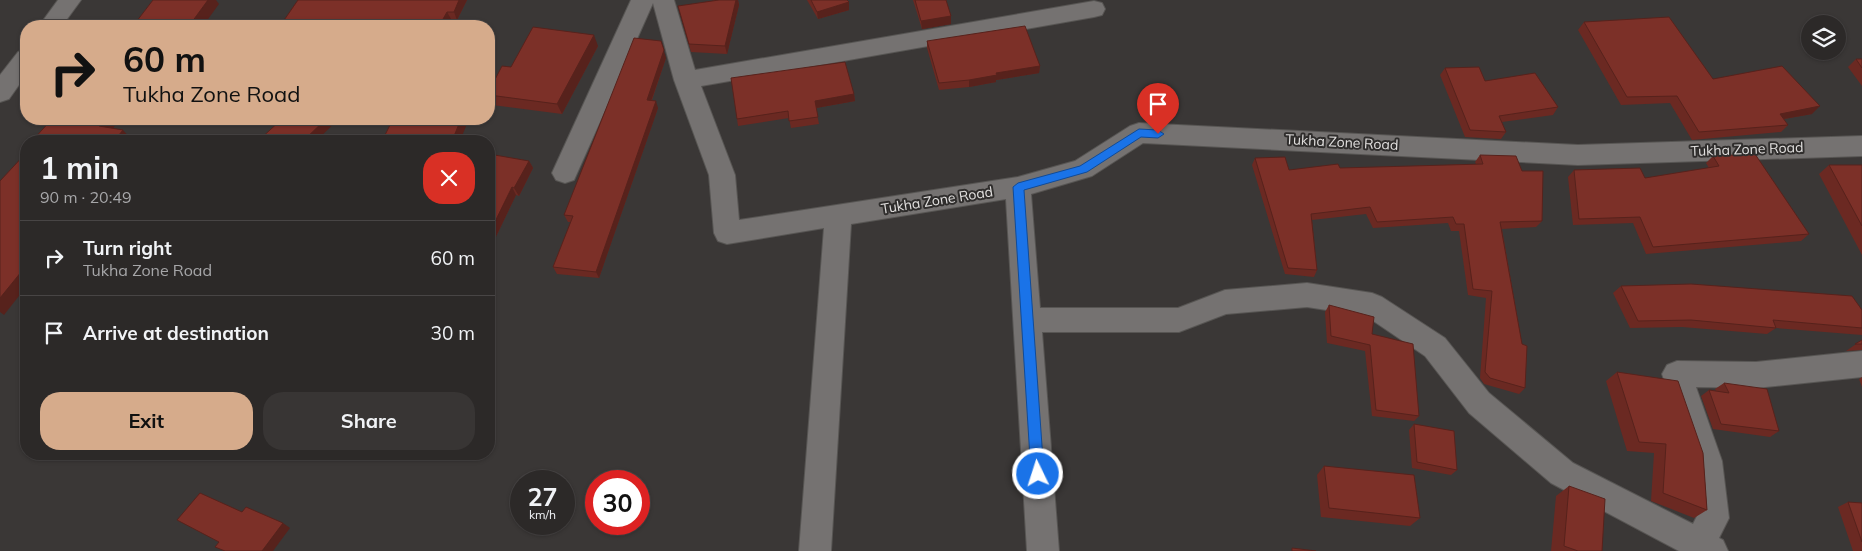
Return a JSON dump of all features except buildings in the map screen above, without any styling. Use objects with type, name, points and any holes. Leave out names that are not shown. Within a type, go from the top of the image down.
[{"type":"street","points":[[55,20],[70,0]]},
{"type":"street","points":[[565,173],[642,0]]},
{"type":"street","points":[[663,0],[686,80],[1094,10]]},
{"type":"street","points":[[0,93],[20,66]]},
{"type":"street","name":"Tukha Zone Road","points":[[686,80],[722,175],[727,232],[1018,187],[1083,169],[1139,133],[1578,155],[1862,146]]},
{"type":"street","points":[[1018,187],[1042,551]]},
{"type":"street","points":[[815,551],[838,215]]},
{"type":"street","points":[[1028,320],[1178,320],[1225,302],[1307,295],[1372,305],[1435,347],[1480,403],[1562,473],[1705,548],[1713,518],[1707,461],[1677,374],[1756,375],[1862,364]]},
{"type":"route","points":[[1038,474],[1018,187],[1083,169],[1139,133],[1158,134]]}]
